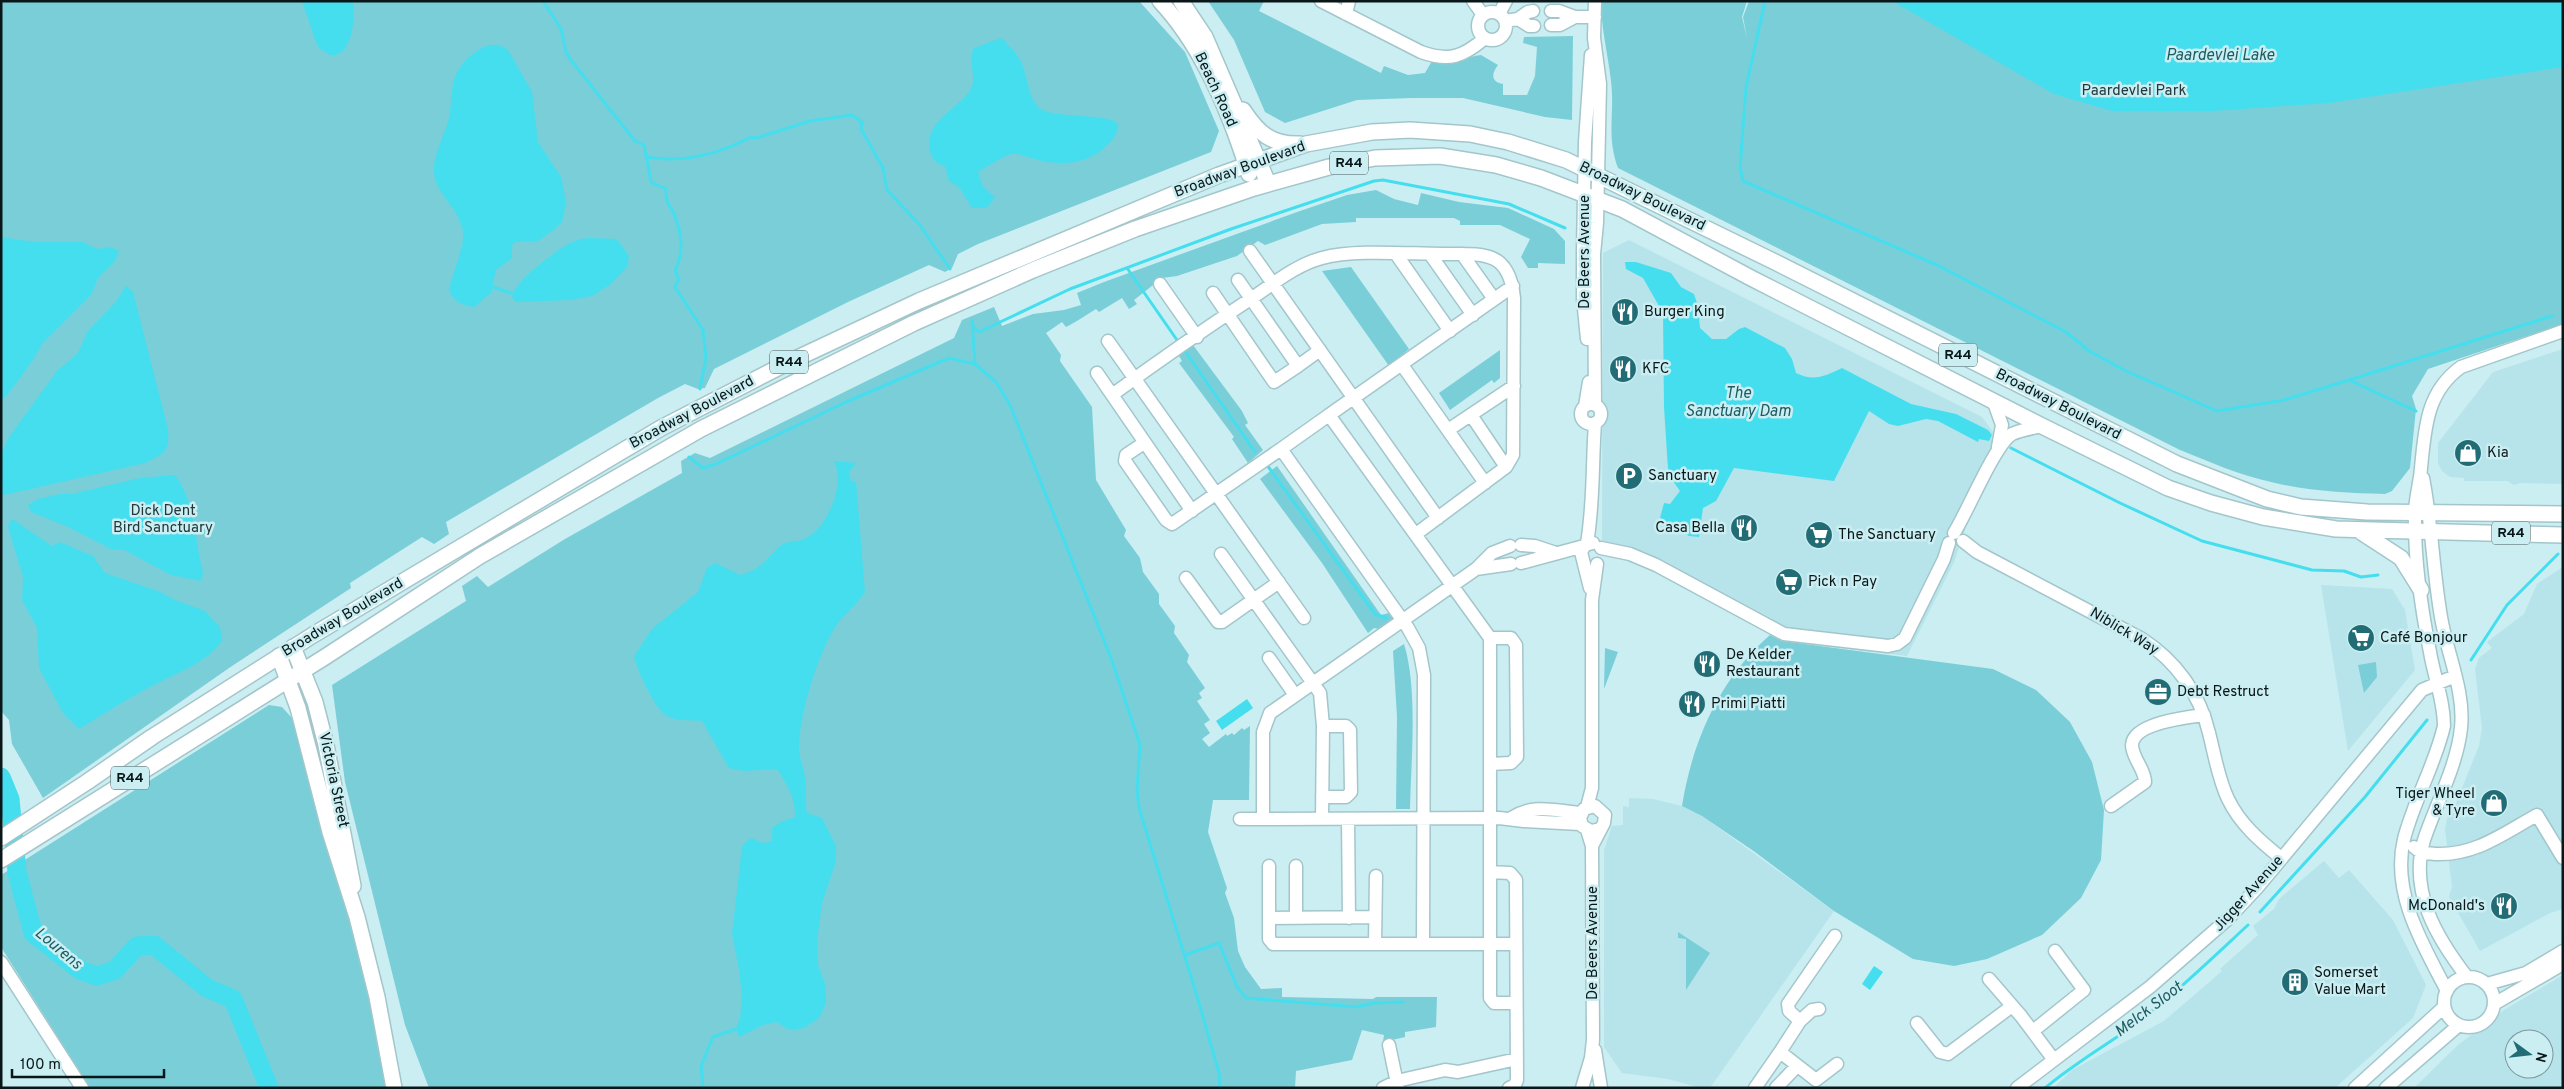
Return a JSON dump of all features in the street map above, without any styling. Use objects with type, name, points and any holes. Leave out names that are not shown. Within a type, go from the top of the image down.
[{"type":"main road","name":"Beach Road","points":[[1160,1],[1178,20],[1202,60],[1261,186]]},
{"type":"main road","name":"Beach Road","points":[[1181,1],[1205,37],[1231,98],[1252,164]]},
{"type":"main road","points":[[1231,98],[1241,106],[1262,135],[1279,142],[1306,144]]},
{"type":"main road","name":"Broadway Boulevard","points":[[4,836],[152,737],[293,647],[609,458],[789,362],[919,301],[1219,175],[1306,144],[1372,132],[1447,131],[1508,142],[1591,171],[2177,464],[2267,499],[2301,507],[2367,512],[2430,511],[2563,514]]},
{"type":"main road","name":"Broadway Boulevard","points":[[5,858],[480,556],[701,429],[914,323],[1033,270],[1136,229],[1261,186],[1328,167],[1375,158],[1421,156],[1496,164],[1541,178],[1622,209],[1751,278],[2042,426],[2168,488],[2211,503],[2298,524],[2358,530],[2563,534]]},
{"type":"main road","points":[[2358,530],[2401,558],[2421,590]]},
{"type":"main road","name":"Victoria Street","points":[[293,647],[315,702],[326,745],[350,856],[357,917]]},
{"type":"main road","name":"Victoria Street","points":[[279,656],[298,708],[332,840],[357,917],[377,996],[394,1088]]},
{"type":"street","points":[[1321,1],[1421,52],[1435,56],[1451,57],[1467,54],[1485,38]]},
{"type":"street","points":[[1346,14],[1349,1]]},
{"type":"street","points":[[1473,1],[1483,15]]},
{"type":"street","points":[[1506,1],[1507,18],[1506,28],[1502,36],[1494,40],[1485,38],[1478,27],[1483,15],[1491,12],[1507,18],[1529,26],[1534,26]]},
{"type":"street","name":"De Beers Avenue","points":[[1590,406],[1588,342],[1583,298],[1591,197],[1590,57],[1594,38],[1595,1]]},
{"type":"street","points":[[1507,18],[1533,11]]},
{"type":"street","points":[[1551,11],[1560,11],[1575,17],[1595,17]]},
{"type":"street","points":[[1551,26],[1560,25],[1575,17]]},
{"type":"street","name":"De Beers Avenue","points":[[1590,406],[1594,254],[1597,222],[1591,197]]},
{"type":"street","points":[[1250,251],[1438,518]]},
{"type":"street","points":[[1112,396],[1227,314],[1273,284],[1307,264],[1322,258],[1342,254],[1462,254],[1494,257],[1500,261],[1507,271],[1513,286],[1513,455],[1506,467],[1416,534]]},
{"type":"street","points":[[1396,254],[1450,331]]},
{"type":"street","points":[[1430,254],[1472,315]]},
{"type":"street","points":[[1462,254],[1494,299]]},
{"type":"street","points":[[1238,280],[1298,366]]},
{"type":"street","points":[[1160,284],[1197,336]]},
{"type":"street","points":[[1144,443],[1126,455],[1125,460],[1166,520],[1174,524],[1513,286]]},
{"type":"street","points":[[1213,292],[1274,382],[1320,350]]},
{"type":"street","points":[[2446,991],[2455,981],[2467,977],[2478,978],[2487,984],[2493,993],[2494,1004],[2491,1015],[2484,1023],[2474,1027],[2459,1025],[2450,1018],[2444,1007],[2446,991],[2403,892],[2401,866],[2404,839],[2444,726],[2444,714],[2438,682],[2430,654],[2416,556],[2414,511],[2421,468],[2423,440],[2430,405],[2441,386],[2452,374],[2473,361],[2563,331]]},
{"type":"street","points":[[1108,341],[1304,618]]},
{"type":"street","points":[[1402,365],[1485,483]]},
{"type":"street","points":[[1097,373],[1192,511]]},
{"type":"street","points":[[1448,430],[1514,386]]},
{"type":"street","points":[[1993,400],[2002,425],[1996,454]]},
{"type":"street","points":[[1240,819],[1511,818],[1524,810],[1540,808],[1561,817],[1587,816],[1604,815],[1604,823],[1600,829],[1592,832],[1587,816],[1592,788],[1592,454],[1590,422],[1581,414],[1590,406]]},
{"type":"street","points":[[1329,415],[1490,638],[1490,1000],[1494,1003],[1516,1003]]},
{"type":"street","points":[[1472,415],[1506,467]]},
{"type":"street","points":[[1476,570],[1516,564],[1561,553],[1630,554],[1656,565],[1784,634],[1888,646],[1897,644],[1905,638],[1944,559],[1957,541],[1964,517],[1996,454],[2012,435],[2042,426]]},
{"type":"street","points":[[1281,449],[1402,620],[1419,648],[1423,666],[1423,944]]},
{"type":"street","points":[[2421,468],[2430,511],[2439,604],[2446,645],[2461,702],[2460,739],[2420,853],[2419,874],[2423,898],[2448,952],[2467,977]]},
{"type":"street","name":"Niblick Way","points":[[1957,541],[2152,646],[2185,680],[2204,715],[2217,770],[2228,800],[2245,825],[2281,858]]},
{"type":"street","points":[[1263,819],[1264,726],[1270,714],[1313,682],[1476,570],[1492,553],[1515,545],[1535,546],[1561,553]]},
{"type":"street","points":[[1221,554],[1320,694],[1323,726],[1322,819]]},
{"type":"street","points":[[1186,578],[1218,622],[1222,622],[1279,582]]},
{"type":"street","points":[[1490,638],[1513,639],[1516,643],[1517,757],[1511,763],[1490,764]]},
{"type":"street","points":[[1269,658],[1295,695]]},
{"type":"street","name":"Jigger Avenue","points":[[2017,1088],[2180,963],[2235,912],[2422,690],[2455,676]]},
{"type":"street","points":[[2111,806],[2145,782],[2133,749],[2133,741],[2138,736],[2161,722],[2204,715]]},
{"type":"street","points":[[1322,797],[1346,797],[1351,792],[1350,730],[1346,726],[1323,726]]},
{"type":"street","points":[[2404,839],[2420,853],[2451,854],[2474,850],[2537,815],[2563,858]]},
{"type":"street","name":"De Beers Avenue","points":[[1582,1088],[1591,1058],[1593,1040],[1592,846],[1587,816]]},
{"type":"street","points":[[1348,818],[1349,918]]},
{"type":"street","name":"De Beers Avenue","points":[[1592,846],[1600,829]]},
{"type":"street","points":[[1269,866],[1269,940],[1274,944],[1516,944]]},
{"type":"street","points":[[1296,866],[1296,918]]},
{"type":"street","points":[[1490,872],[1510,872],[1516,877],[1516,1083],[1509,1088]]},
{"type":"street","points":[[1375,944],[1376,876]]},
{"type":"street","points":[[1269,918],[1375,917]]},
{"type":"street","points":[[1800,1021],[1789,1011],[1788,1004],[1835,936]]},
{"type":"street","points":[[2033,1031],[2084,990],[2055,951]]},
{"type":"street","points":[[2487,984],[2526,973],[2563,951]]},
{"type":"street","points":[[1,962],[82,1088]]},
{"type":"street","points":[[2494,1004],[2563,964]]},
{"type":"street","points":[[1989,979],[2033,1031],[2054,1060]]},
{"type":"street","points":[[1916,1023],[1940,1052],[1948,1054],[2012,1006]]},
{"type":"street","points":[[2356,1088],[2444,1007]]},
{"type":"street","points":[[1755,1088],[1800,1021],[1812,1010],[1819,1009]]},
{"type":"street","points":[[2386,1088],[2459,1025]]},
{"type":"street","name":"De Beers Avenue","points":[[1593,1040],[1601,1088]]},
{"type":"street","points":[[1389,1045],[1398,1084]]},
{"type":"street","points":[[1780,1052],[1816,1080],[1837,1064]]},
{"type":"street","points":[[1383,1088],[1445,1070],[1458,1072],[1516,1060]]},
{"type":"street","points":[[1776,1088],[1797,1066]]},
{"type":"street","points":[[1591,1088],[1596,1088]]},
{"type":"shaded area","points":[[1629,240],[1982,417],[2005,448],[1968,522],[1954,562],[1907,656],[1782,641],[1770,635],[1773,619],[1693,577],[1607,544],[1602,540],[1603,253]]},
{"type":"shaded area","points":[[2563,349],[2563,484],[2520,483],[2514,485],[2507,481],[2464,481],[2464,478],[2450,477],[2442,471],[2438,463],[2438,443],[2493,372]]},
{"type":"shaded area","points":[[2563,567],[2563,909],[2550,913],[2480,951],[2449,897],[2452,887],[2445,829],[2448,813],[2454,808],[2479,746],[2482,728],[2475,669],[2479,658],[2492,648],[2487,642],[2524,614],[2537,584]]},
{"type":"shaded area","points":[[2321,585],[2392,589],[2405,610],[2415,670],[2348,751]]},
{"type":"shaded area","points":[[1629,798],[1653,799],[1682,806],[1702,816],[1834,911],[1710,1088],[1701,1088],[1668,1079],[1622,1073],[1604,1047],[1604,850],[1612,826],[1623,825],[1623,806],[1629,807]]},
{"type":"shaded area","points":[[2324,861],[2339,878],[2349,870],[2393,920],[2426,985],[2413,1018],[2335,1088],[2053,1088],[2072,1070],[2164,1021],[2222,971],[2220,969],[2258,935],[2253,926],[2274,909],[2279,899]]},
{"type":"shaded area","points":[[2563,975],[2563,1088],[2414,1088],[2458,1045],[2504,1010]]},
{"type":"green space","name":"Dick Dent Bird Sanctuary","points":[[1,1],[1139,1],[1185,52],[1219,131],[1211,152],[978,244],[958,254],[952,268],[945,272],[929,265],[848,302],[714,369],[705,388],[698,389],[685,384],[658,398],[446,522],[449,534],[434,544],[422,537],[350,583],[351,588],[229,668],[43,798],[12,744],[9,720],[1,711]]},
{"type":"green space","points":[[1208,1],[1264,1],[1259,11],[1381,73],[1384,66],[1408,75],[1425,73],[1432,61],[1445,63],[1481,55],[1498,65],[1493,77],[1496,81],[1503,84],[1503,95],[1527,95],[1535,76],[1537,47],[1523,43],[1524,37],[1573,36],[1572,120],[1545,117],[1463,98],[1411,98],[1357,100],[1285,123],[1265,112],[1234,40]]},
{"type":"green space","name":"Paardevlei Park","points":[[1601,1],[1747,1],[1742,17],[1747,38],[1743,17],[1749,1],[2563,1],[2563,324],[2428,369],[2412,396],[2416,409],[2410,468],[2392,491],[2385,494],[2313,489],[2271,482],[2236,472],[2180,450],[1618,168],[1612,145],[1612,93]]},
{"type":"green space","points":[[1376,190],[1394,199],[1418,205],[1421,193],[1459,202],[1508,208],[1554,229],[1565,241],[1565,264],[1538,263],[1538,268],[1528,268],[1521,257],[1530,239],[1500,225],[1460,225],[1460,221],[1454,218],[1356,218],[1356,222],[1322,224],[1265,245],[1258,241],[1237,256],[1177,276],[1162,278],[1134,300],[1137,304],[1129,309],[1122,298],[1099,312],[1096,309],[1066,327],[1062,322],[1046,333],[1061,355],[1060,361],[1092,407],[1096,480],[1126,530],[1124,536],[1140,558],[1143,572],[1159,594],[1159,604],[1175,626],[1174,633],[1189,655],[1187,662],[1205,688],[1199,693],[1202,698],[1197,701],[1210,720],[1204,724],[1210,733],[1202,739],[1209,747],[1226,734],[1227,736],[1232,733],[1234,735],[1242,728],[1244,730],[1250,726],[1249,800],[1213,800],[1208,832],[1227,888],[1225,893],[1234,918],[1238,951],[1245,967],[1261,989],[1282,988],[1282,997],[1373,999],[1376,997],[1437,997],[1436,1027],[1405,1032],[1405,1037],[1383,1042],[1384,1035],[1362,1030],[1352,1060],[1296,1071],[1295,1088],[429,1088],[405,1025],[345,782],[332,685],[466,601],[462,586],[477,576],[488,587],[565,539],[682,473],[681,461],[695,453],[710,458],[954,338],[962,320],[994,307],[1002,326],[1033,314],[1064,310],[1081,305],[1077,293],[1104,282],[1347,195]]},
{"type":"green space","points":[[1351,267],[1409,349],[1389,366],[1322,271]]},
{"type":"green space","points":[[1193,345],[1242,411],[1248,423],[1245,425],[1263,450],[1248,463],[1232,439],[1234,437],[1179,363],[1182,361],[1179,356]]},
{"type":"green space","points":[[1500,350],[1500,378],[1494,383],[1492,380],[1450,410],[1439,393]]},
{"type":"green space","points":[[1277,466],[1381,615],[1389,613],[1393,618],[1379,629],[1374,628],[1368,633],[1322,563],[1260,479]]},
{"type":"green space","points":[[1770,635],[1782,641],[1993,669],[2036,690],[2070,722],[2092,762],[2104,810],[2101,860],[2081,898],[2042,935],[1987,959],[1954,966],[1913,959],[1834,911],[1755,852],[1702,816],[1682,806],[1693,758],[1711,713],[1737,671],[1752,652]]},
{"type":"green space","points":[[1404,644],[1411,682],[1412,703],[1410,809],[1396,809],[1397,717],[1393,651]]},
{"type":"green space","points":[[1605,648],[1618,652],[1604,689]]},
{"type":"green space","points":[[2376,662],[2377,677],[2364,693],[2358,665]]},
{"type":"green space","points":[[269,705],[282,707],[291,717],[293,716],[346,900],[369,994],[388,1088],[90,1088],[1,947],[1,875]]},
{"type":"green space","points":[[1678,932],[1710,953],[1686,990],[1686,939],[1678,938]]},
{"type":"water","points":[[302,1],[353,1],[353,26],[348,44],[343,50],[337,54],[330,55],[319,48]]},
{"type":"water","name":"Paardevlei Lake","points":[[1892,1],[2563,1],[2563,67],[2329,103],[2213,111],[2112,111],[2054,94]]},
{"type":"water","points":[[1001,38],[1017,55],[1030,93],[1039,108],[1057,114],[1112,120],[1118,124],[1118,128],[1108,145],[1098,153],[1081,161],[1053,163],[1015,154],[999,159],[978,172],[983,187],[995,197],[987,208],[972,208],[959,187],[949,181],[945,166],[937,163],[934,159],[930,151],[929,141],[937,123],[971,89],[973,79],[971,58],[974,48]]},
{"type":"water","points":[[488,45],[499,45],[508,50],[532,92],[538,142],[561,177],[566,202],[562,222],[552,231],[538,241],[516,242],[512,245],[512,258],[496,270],[491,293],[474,307],[459,302],[449,291],[462,245],[463,232],[455,211],[436,182],[434,166],[449,117],[453,84],[457,72],[470,56]]},
{"type":"water","points":[[1,237],[34,242],[83,242],[97,249],[110,247],[119,251],[115,261],[98,278],[91,295],[41,345],[1,403]]},
{"type":"water","points":[[588,238],[617,239],[629,256],[627,267],[611,284],[592,296],[571,300],[516,302],[512,297],[514,292],[518,285],[534,269],[568,244],[576,240]]},
{"type":"water","name":"The Sanctuary Dam","points":[[1625,262],[1636,262],[1671,273],[1681,287],[1694,294],[1698,306],[1700,328],[1712,339],[1726,339],[1739,329],[1745,327],[1785,348],[1792,359],[1796,373],[1802,376],[1819,377],[1842,368],[1911,404],[1956,414],[1988,430],[1992,435],[1989,441],[1979,439],[1978,442],[1938,421],[1926,419],[1898,426],[1889,424],[1869,411],[1834,481],[1734,468],[1716,501],[1703,508],[1699,537],[1689,536],[1660,518],[1664,503],[1670,504],[1680,491],[1668,469],[1664,407],[1663,313],[1643,278],[1626,269]]},
{"type":"water","points":[[126,286],[133,292],[168,429],[168,443],[165,451],[145,463],[4,495],[1,493],[1,454],[9,437],[57,371],[78,353],[87,332],[115,303]]},
{"type":"water","points":[[834,461],[856,463],[849,472],[851,481],[856,482],[865,592],[835,627],[828,639],[810,686],[800,735],[799,749],[806,782],[807,813],[822,818],[836,846],[835,864],[822,903],[817,941],[818,965],[826,987],[826,1003],[819,1018],[804,1028],[790,1030],[776,1022],[763,1025],[739,1037],[736,1029],[740,1018],[742,999],[739,969],[732,934],[742,846],[751,838],[763,843],[772,841],[772,828],[781,822],[795,817],[794,804],[787,786],[777,769],[744,771],[729,768],[702,721],[677,719],[664,714],[655,703],[646,686],[634,656],[652,629],[698,592],[707,568],[715,563],[740,575],[748,573],[759,566],[783,544],[802,540],[811,535],[826,517],[836,494],[838,482]]},
{"type":"water","points":[[175,475],[182,486],[191,509],[203,573],[201,581],[171,575],[124,550],[111,549],[66,526],[31,512],[28,505],[38,499],[60,494],[72,494],[140,478]]},
{"type":"water","points":[[12,519],[52,546],[60,542],[93,556],[105,573],[158,591],[175,600],[205,611],[220,627],[222,641],[198,662],[139,693],[79,729],[63,713],[39,668],[37,628],[22,600],[23,577],[8,527]]},
{"type":"water","points":[[1247,699],[1253,708],[1222,730],[1216,721]]},
{"type":"water","points":[[1874,966],[1883,972],[1870,990],[1862,984]]},
{"type":"waterway","points":[[543,1],[561,29],[566,52],[570,59],[635,141],[644,145],[651,182],[666,189],[667,200],[677,221],[681,243],[680,257],[675,271],[679,279],[675,287],[703,330],[706,358],[700,389]]},
{"type":"waterway","points":[[1765,1],[1746,87],[1740,168],[1743,181],[1937,265],[2066,332],[2089,351],[2124,370],[2217,411],[2284,400],[2349,380],[2416,411]]},
{"type":"waterway","points":[[646,157],[673,159],[700,156],[726,148],[751,137],[756,138],[810,121],[852,115],[862,122],[861,129],[883,168],[887,190],[919,224],[950,269]]},
{"type":"waterway","points":[[973,326],[979,332],[1070,289],[1231,229],[1374,181],[1383,180],[1509,204],[1565,228]]},
{"type":"waterway","points":[[1127,268],[1177,340]]},
{"type":"waterway","points":[[493,287],[511,293]]},
{"type":"waterway","points":[[2349,380],[2552,316]]},
{"type":"waterway","points":[[972,321],[975,364]]},
{"type":"waterway","points":[[1185,351],[1255,452]]},
{"type":"waterway","points":[[689,457],[703,468],[716,464],[846,402],[949,358],[975,364],[996,382],[1010,405],[1111,658],[1140,745],[1137,789],[1139,808],[1196,993],[1219,1073],[1220,1088]]},
{"type":"waterway","points":[[2011,448],[2120,503],[2202,541],[2312,570],[2344,571],[2361,577],[2378,575]]},
{"type":"waterway","points":[[1267,465],[1375,614],[1386,618]]},
{"type":"waterway","name":"Melck Sloot","points":[[2471,660],[2507,605],[2558,554]]},
{"type":"waterway","name":"Melck Sloot","points":[[2260,912],[2365,797],[2427,720]]},
{"type":"waterway","name":"Lourens","points":[[1,777],[10,799],[17,872],[33,933],[80,970],[97,976],[115,970],[137,946],[154,945],[207,988],[233,999],[269,1088]]},
{"type":"waterway","name":"Melck Sloot","points":[[2045,1088],[2156,1008],[2248,925]]},
{"type":"waterway","points":[[1185,955],[1219,943],[1237,987],[1246,998],[1356,1007],[1374,1003],[1403,1002]]},
{"type":"waterway","name":"Melck Sloot","points":[[703,1088],[701,1066],[713,1037],[736,1029]]},
{"type":"place","name":"Burger King","points":[[1625,312]]},
{"type":"place","name":"KFC","points":[[1623,369]]},
{"type":"place","name":"Kia","points":[[2468,453]]},
{"type":"place","name":"Sanctuary","points":[[1629,476]]},
{"type":"place","name":"Casa Bella","points":[[1744,528]]},
{"type":"place","name":"The Sanctuary","points":[[1819,535]]},
{"type":"place","name":"Pick n Pay","points":[[1789,582]]},
{"type":"place","name":"Café Bonjour","points":[[2361,638]]},
{"type":"place","name":"De Kelder Restaurant","points":[[1707,664]]},
{"type":"place","name":"Debt Restruct","points":[[2158,692]]},
{"type":"place","name":"Primi Piatti","points":[[1692,704]]},
{"type":"place","name":"Tiger Wheel & Tyre","points":[[2494,803]]},
{"type":"place","name":"McDonald's","points":[[2504,906]]},
{"type":"place","name":"Somerset Value Mart","points":[[2295,982]]}]
